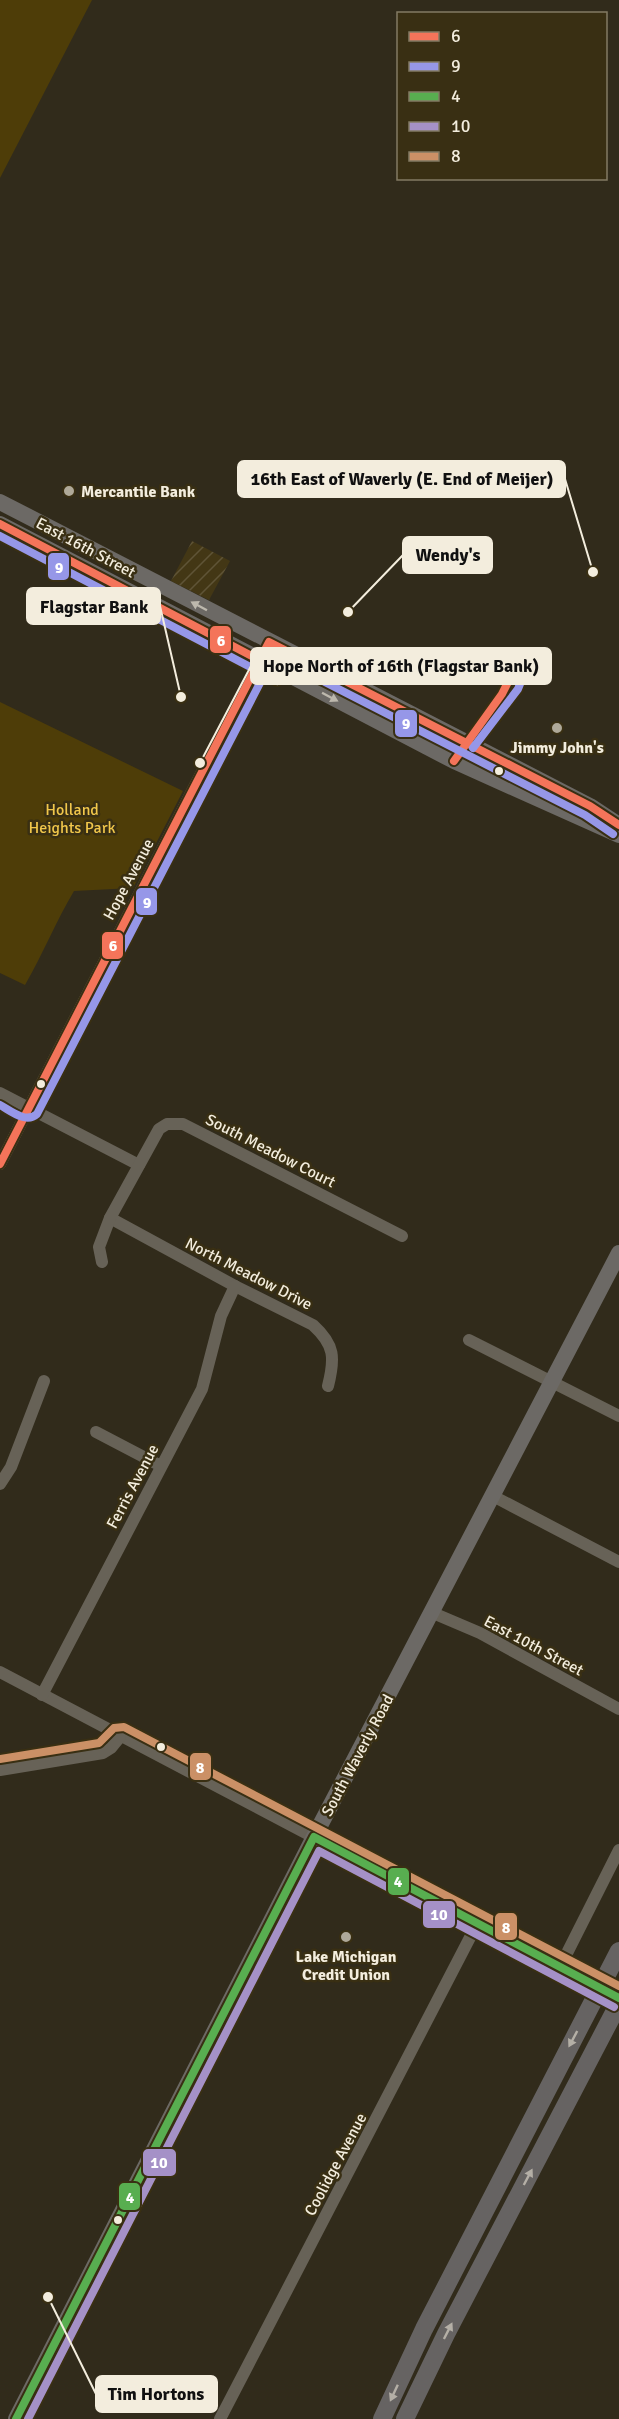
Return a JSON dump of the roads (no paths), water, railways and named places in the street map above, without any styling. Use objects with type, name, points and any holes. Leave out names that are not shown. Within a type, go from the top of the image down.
[{"type":"highway","points":[[382,2419],[424,2329],[619,1951]]},
{"type":"highway","points":[[405,2419],[619,2003]]},
{"type":"highway","points":[[501,2229],[490,2223],[488,2219],[532,2133],[537,2108]]},
{"type":"highway","points":[[411,2419],[422,2383]]},
{"type":"main road","name":"East 16th Street","points":[[0,502],[559,790],[619,825]]},
{"type":"main road","name":"East 16th Street","points":[[0,524],[454,761],[619,835]]},
{"type":"main road","name":"South Waverly Road","points":[[16,2419],[314,1837],[616,1264]]},
{"type":"main road","points":[[600,1988],[619,1998]]},
{"type":"street","name":"Hope Avenue","points":[[0,1164],[269,642]]},
{"type":"street","points":[[0,1093],[138,1165]]},
{"type":"street","name":"South Meadow Court","points":[[102,1262],[99,1247],[110,1218],[159,1129],[167,1124],[183,1124],[402,1236]]},
{"type":"street","name":"North Meadow Drive","points":[[110,1218],[235,1286],[313,1325],[328,1342],[333,1359],[328,1386]]},
{"type":"street","name":"Ferris Avenue","points":[[42,1695],[202,1389],[221,1316],[235,1286]]},
{"type":"street","points":[[469,1340],[619,1416]]},
{"type":"street","points":[[0,1484],[10,1467],[44,1381]]},
{"type":"street","points":[[96,1432],[161,1466]]},
{"type":"street","points":[[493,1496],[619,1562]]},
{"type":"street","name":"East 10th Street","points":[[433,1613],[480,1633],[619,1709]]},
{"type":"street","points":[[0,1672],[600,1988]]},
{"type":"street","points":[[0,1770],[103,1753],[111,1748],[120,1737]]},
{"type":"street","points":[[560,1967],[619,1850]]},
{"type":"street","name":"Coolidge Avenue","points":[[220,2419],[477,1924]]},
{"type":"place","name":"Mercantile Bank","points":[[69,491]]},
{"type":"place","name":"16th East of Waverly (E. End of Meijer)","points":[[593,572]]},
{"type":"place","name":"Wendy's","points":[[348,612]]},
{"type":"place","name":"Flagstar Bank","points":[[181,697]]},
{"type":"place","name":"Jimmy John's","points":[[557,728]]},
{"type":"place","name":"Hope North of 16th (Flagstar Bank)","points":[[200,763]]},
{"type":"place","name":"Lake Michigan Credit Union","points":[[346,1937]]},
{"type":"place","name":"Tim Hortons","points":[[48,2297]]},
{"type":"park label","name":"Holland Heights Park","points":[[72,818]]}]
